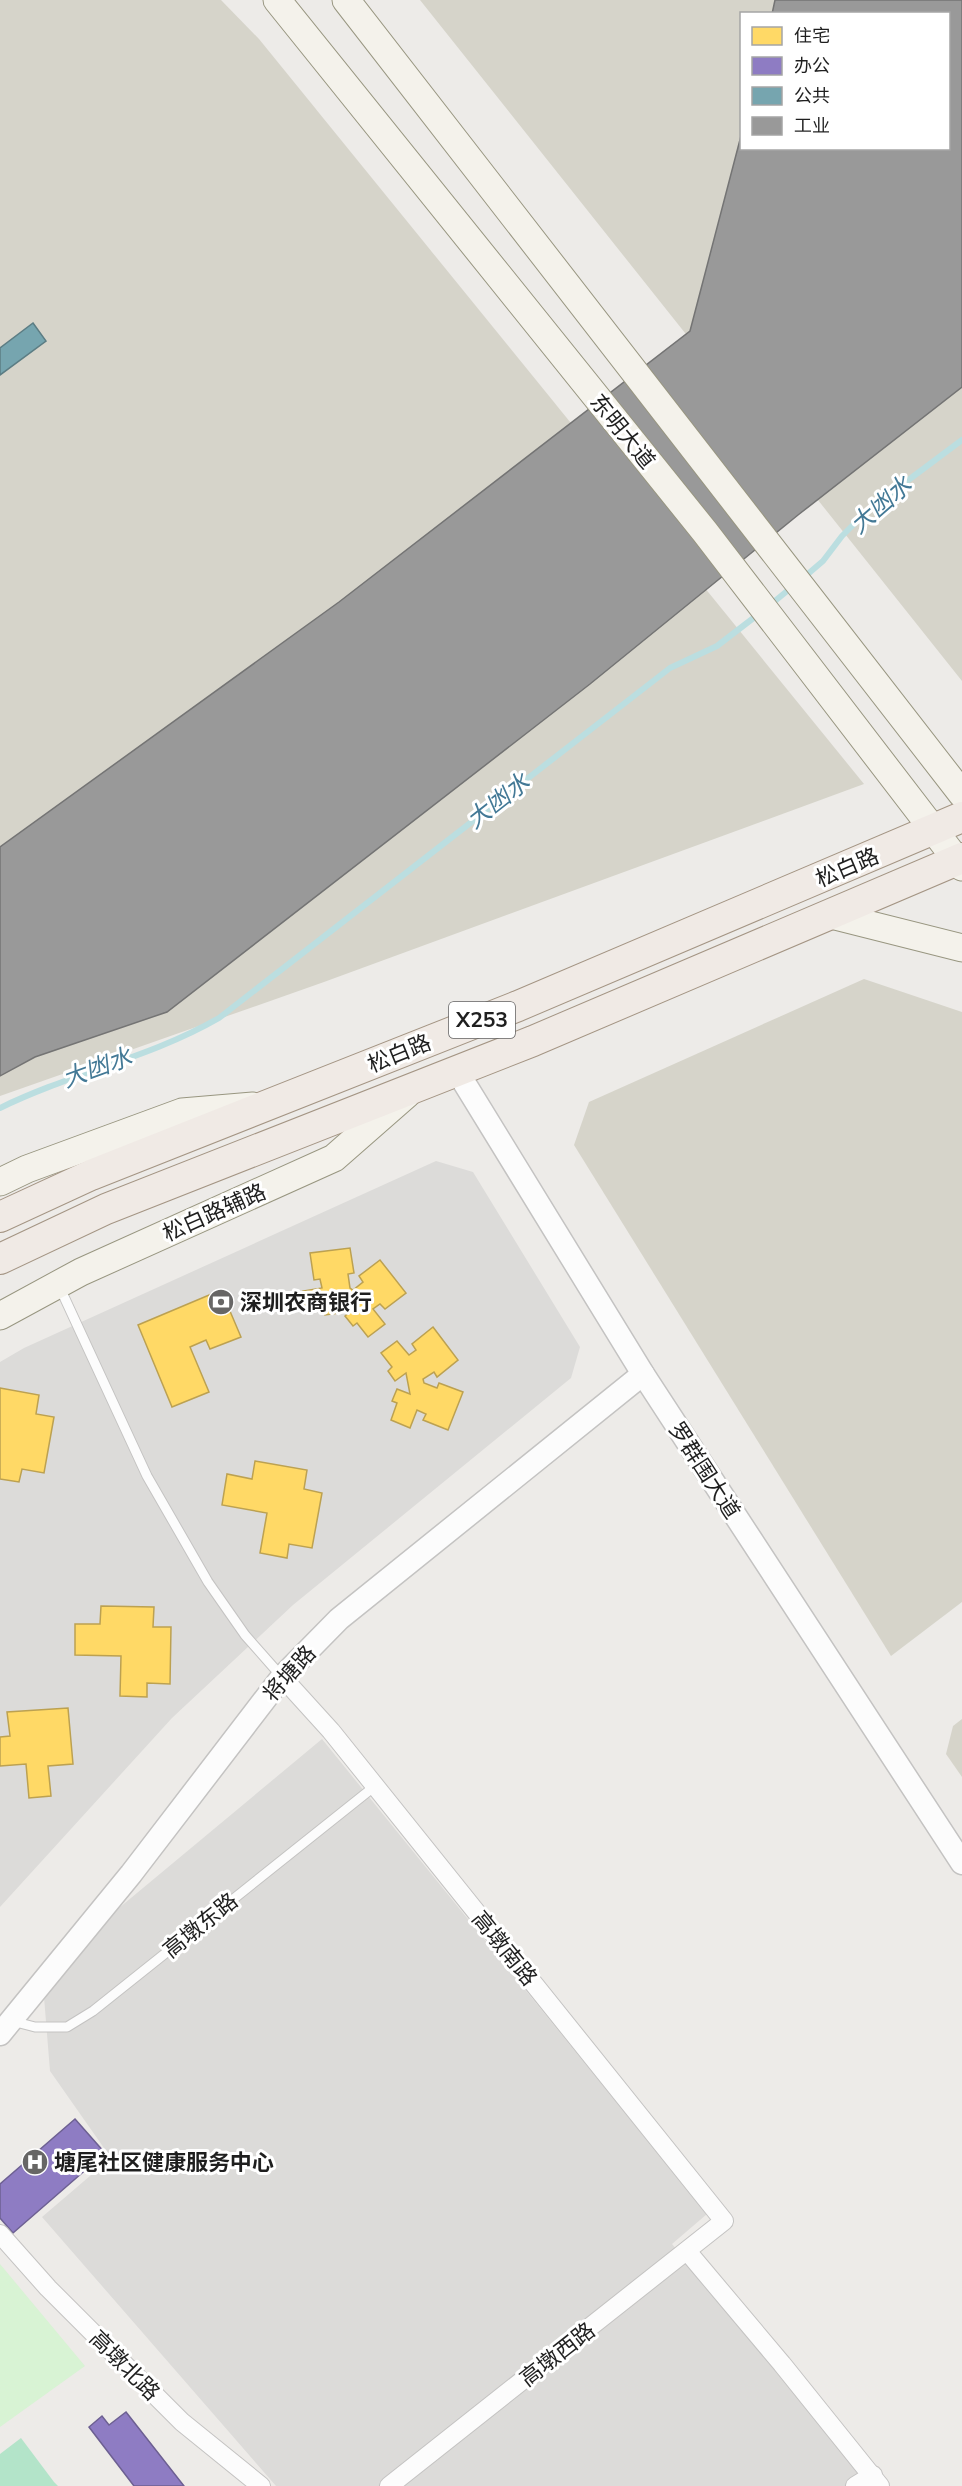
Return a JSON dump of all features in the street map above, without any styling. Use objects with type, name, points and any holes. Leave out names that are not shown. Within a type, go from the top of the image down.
[{"type":"main road","name":"东明大道","points":[[278,0],[705,532],[960,862]]},
{"type":"main road","name":"东明大道","points":[[346,0],[962,794]]},
{"type":"main road","name":"松白路","points":[[0,1217],[91,1175],[527,1002],[934,830],[962,816]]},
{"type":"main road","name":"松白路","points":[[0,1259],[106,1209],[533,1041],[960,862]]},
{"type":"main road","points":[[831,915],[962,948]]},
{"type":"main road","name":"松白路辅路","points":[[0,1316],[58,1284],[334,1158],[413,1088]]},
{"type":"main road","points":[[0,1182],[27,1169],[182,1112],[269,1105]]},
{"type":"street","name":"罗群围大道","points":[[457,1071],[643,1374],[962,1863]]},
{"type":"street","name":"将塘路","points":[[6,2028],[131,1874],[282,1677],[339,1618],[643,1374]]},
{"type":"street","name":"高墩南路","points":[[282,1677],[331,1731],[724,2221]]},
{"type":"street","name":"高墩西路","points":[[389,2486],[724,2221]]},
{"type":"street","name":"高墩北路","points":[[0,2234],[48,2288],[182,2422],[261,2486]]},
{"type":"street","points":[[687,2251],[877,2480],[855,2486]]},
{"type":"lane","points":[[58,1284],[147,1476],[208,1582],[245,1635],[282,1677]]},
{"type":"lane","name":"高墩东路","points":[[6,2028],[67,2027],[93,2011],[375,1786]]},
{"type":"shaded area","points":[[0,0],[221,0],[259,39],[864,784],[324,982],[0,1096]]},
{"type":"shaded area","points":[[420,0],[962,0],[962,681]]},
{"type":"shaded area","points":[[864,979],[962,1012],[962,1602],[891,1656],[574,1145],[589,1102]]},
{"type":"shaded area","points":[[436,1161],[473,1172],[580,1347],[571,1378],[293,1605],[172,1718],[0,1907],[0,1362],[24,1348]]},
{"type":"shaded area","points":[[962,1719],[962,1777],[946,1754],[953,1726]]},
{"type":"shaded area","points":[[322,1739],[707,2214],[672,2244],[872,2486],[276,2486],[42,2217],[111,2158],[50,2071],[42,1972]]},
{"type":"green space","points":[[0,2264],[85,2366],[0,2427]]},
{"type":"green space","points":[[21,2438],[58,2486],[0,2486],[0,2454]]},
{"type":"building: 住宅","points":[[350,1248],[354,1273],[348,1274],[350,1288],[353,1290],[363,1282],[359,1276],[380,1260],[406,1293],[385,1309],[380,1304],[373,1309],[385,1324],[368,1337],[357,1323],[353,1326],[345,1316],[355,1308],[336,1299],[338,1313],[325,1315],[324,1309],[306,1311],[303,1291],[322,1288],[320,1279],[314,1280],[310,1253]]},
{"type":"building: 住宅","points":[[221,1290],[241,1337],[210,1349],[206,1340],[190,1347],[209,1392],[172,1407],[138,1325]]},
{"type":"building: 住宅","points":[[433,1327],[458,1360],[437,1377],[434,1372],[423,1379],[424,1383],[437,1388],[439,1383],[463,1392],[448,1430],[423,1420],[426,1414],[417,1410],[410,1428],[391,1420],[397,1403],[392,1401],[397,1389],[410,1394],[406,1373],[395,1381],[388,1371],[392,1367],[381,1353],[397,1341],[409,1355],[416,1350],[412,1344]]},
{"type":"building: 住宅","points":[[0,1388],[39,1395],[36,1414],[54,1417],[44,1473],[22,1469],[19,1482],[0,1479]]},
{"type":"building: 住宅","points":[[255,1461],[307,1470],[304,1489],[322,1493],[312,1548],[289,1544],[287,1558],[260,1553],[267,1513],[222,1505],[227,1474],[252,1479]]},
{"type":"building: 住宅","points":[[101,1606],[154,1607],[153,1627],[171,1627],[170,1684],[147,1683],[147,1697],[120,1696],[121,1656],[75,1655],[75,1624],[100,1624]]},
{"type":"building: 住宅","points":[[68,1708],[73,1764],[48,1766],[51,1796],[29,1798],[26,1764],[0,1766],[0,1737],[10,1736],[7,1712]]},
{"type":"building: 办公","points":[[75,2119],[105,2153],[13,2233],[0,2218],[0,2184]]},
{"type":"building: 办公","points":[[126,2412],[184,2486],[134,2486],[89,2427],[102,2416],[109,2425]]},
{"type":"building: 公共","points":[[33,323],[46,341],[0,375],[0,348]]},
{"type":"building: 工业","points":[[775,0],[962,0],[962,387],[798,515],[590,684],[167,1012],[35,1057],[0,1076],[0,847],[339,602],[690,331],[740,140],[740,150],[950,150],[950,12],[772,12]]},
{"type":"waterway","name":"大凼水","points":[[802,579],[823,561],[842,536],[867,511],[962,440]]},
{"type":"waterway","name":"大凼水","points":[[770,605],[792,587]]},
{"type":"waterway","name":"大凼水","points":[[0,1108],[54,1085],[166,1044],[219,1018],[670,668],[717,646],[760,613]]},
{"type":"place","name":"深圳农商银行","points":[[221,1302]]},
{"type":"place","name":"塘尾社区健康服务中心","points":[[35,2162]]}]
